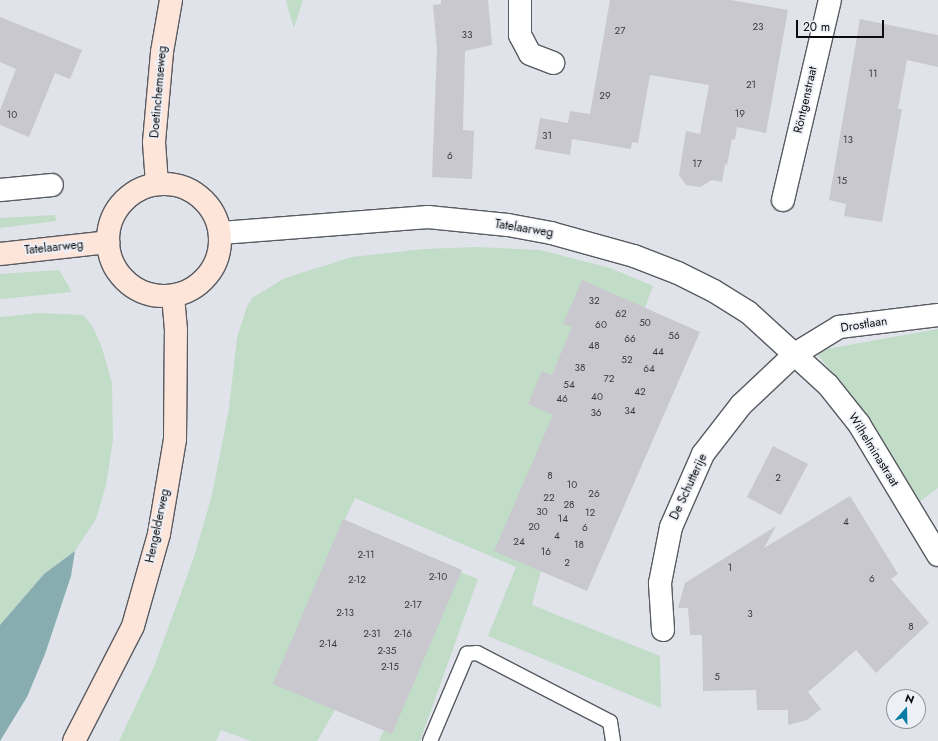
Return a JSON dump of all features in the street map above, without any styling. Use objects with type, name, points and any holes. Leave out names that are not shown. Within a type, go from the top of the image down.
[{"type":"main road","name":"Doetinchemseweg","points":[[157,184],[154,142],[162,52],[171,0]]},
{"type":"main road","points":[[157,184],[172,184],[199,195],[217,218],[221,233],[220,255],[210,274],[193,289],[173,296],[154,296],[136,289],[121,277],[112,260],[108,242],[109,226],[116,210],[136,191],[157,184]]},
{"type":"main road","name":"Tatelaarweg","points":[[0,254],[108,242]]},
{"type":"main road","name":"Hengelderweg","points":[[74,741],[133,626],[159,534],[174,439],[176,330],[173,296]]},
{"type":"street","points":[[520,0],[520,35],[530,54],[552,63]]},
{"type":"street","name":"Röntgenstraat","points":[[782,200],[830,0]]},
{"type":"street","points":[[0,190],[52,185]]},
{"type":"street","name":"Tatelaarweg","points":[[221,233],[428,217],[508,225],[551,233],[634,256],[714,291],[748,312],[795,354]]},
{"type":"street","name":"Drostlaan","points":[[795,354],[839,327],[938,315]]},
{"type":"street","name":"Wilhelminastraat","points":[[795,354],[828,385],[859,424],[938,555]]},
{"type":"street","name":"De Schutterije","points":[[663,630],[660,583],[670,527],[703,454],[741,405],[795,354]]},
{"type":"lane","points":[[430,741],[467,654],[477,653],[610,722],[613,741]]},
{"type":"green space","points":[[286,0],[303,0],[294,28],[289,12]]},
{"type":"green space","points":[[55,215],[56,221],[0,228],[0,218]]},
{"type":"green space","points":[[476,247],[540,250],[610,268],[653,286],[639,324],[562,491],[532,605],[660,656],[661,708],[488,636],[516,567],[355,498],[344,521],[335,710],[317,741],[251,741],[221,730],[216,741],[119,741],[154,667],[194,557],[212,495],[229,408],[237,338],[247,306],[252,298],[285,278],[352,257],[425,249]]},
{"type":"green space","points":[[59,270],[72,292],[0,299],[0,274]]},
{"type":"green space","points":[[39,313],[83,315],[93,327],[102,348],[112,383],[113,440],[106,485],[96,519],[75,551],[44,574],[0,625],[0,317]]},
{"type":"green space","points":[[938,329],[938,488],[916,504],[865,413],[817,354],[821,350]]},
{"type":"green space","points":[[460,572],[478,579],[420,741],[379,741]]},
{"type":"water","points":[[75,551],[71,576],[45,654],[27,697],[0,741],[0,625],[44,574]]},
{"type":"building","points":[[441,0],[488,0],[492,45],[465,51],[463,130],[474,131],[472,179],[432,177],[437,49],[433,5],[441,4]]},
{"type":"building","points":[[610,0],[730,0],[788,10],[766,133],[737,127],[735,140],[732,139],[727,165],[725,164],[722,182],[712,180],[700,187],[686,185],[679,175],[686,131],[700,134],[709,85],[650,75],[638,143],[632,142],[631,149],[572,139],[570,155],[535,149],[540,118],[568,123],[570,111],[590,114]]},
{"type":"building","points":[[0,17],[82,50],[70,79],[55,73],[29,137],[0,125],[0,110],[16,69],[0,62]]},
{"type":"building","points":[[860,19],[938,35],[938,67],[907,60],[898,109],[902,109],[882,222],[844,216],[846,204],[829,200]]},
{"type":"building","points":[[582,280],[700,332],[587,591],[494,551],[553,415],[528,404],[542,371],[552,375],[572,327],[563,324]]},
{"type":"building","points":[[773,446],[808,464],[781,515],[747,497]]},
{"type":"building","points":[[850,496],[898,574],[891,579],[929,623],[876,673],[856,650],[808,692],[821,709],[807,720],[788,725],[788,710],[757,710],[756,690],[703,691],[702,635],[690,635],[688,608],[678,608],[685,583],[776,526],[764,548]]},
{"type":"building","points":[[343,519],[462,570],[392,734],[273,684]]}]
